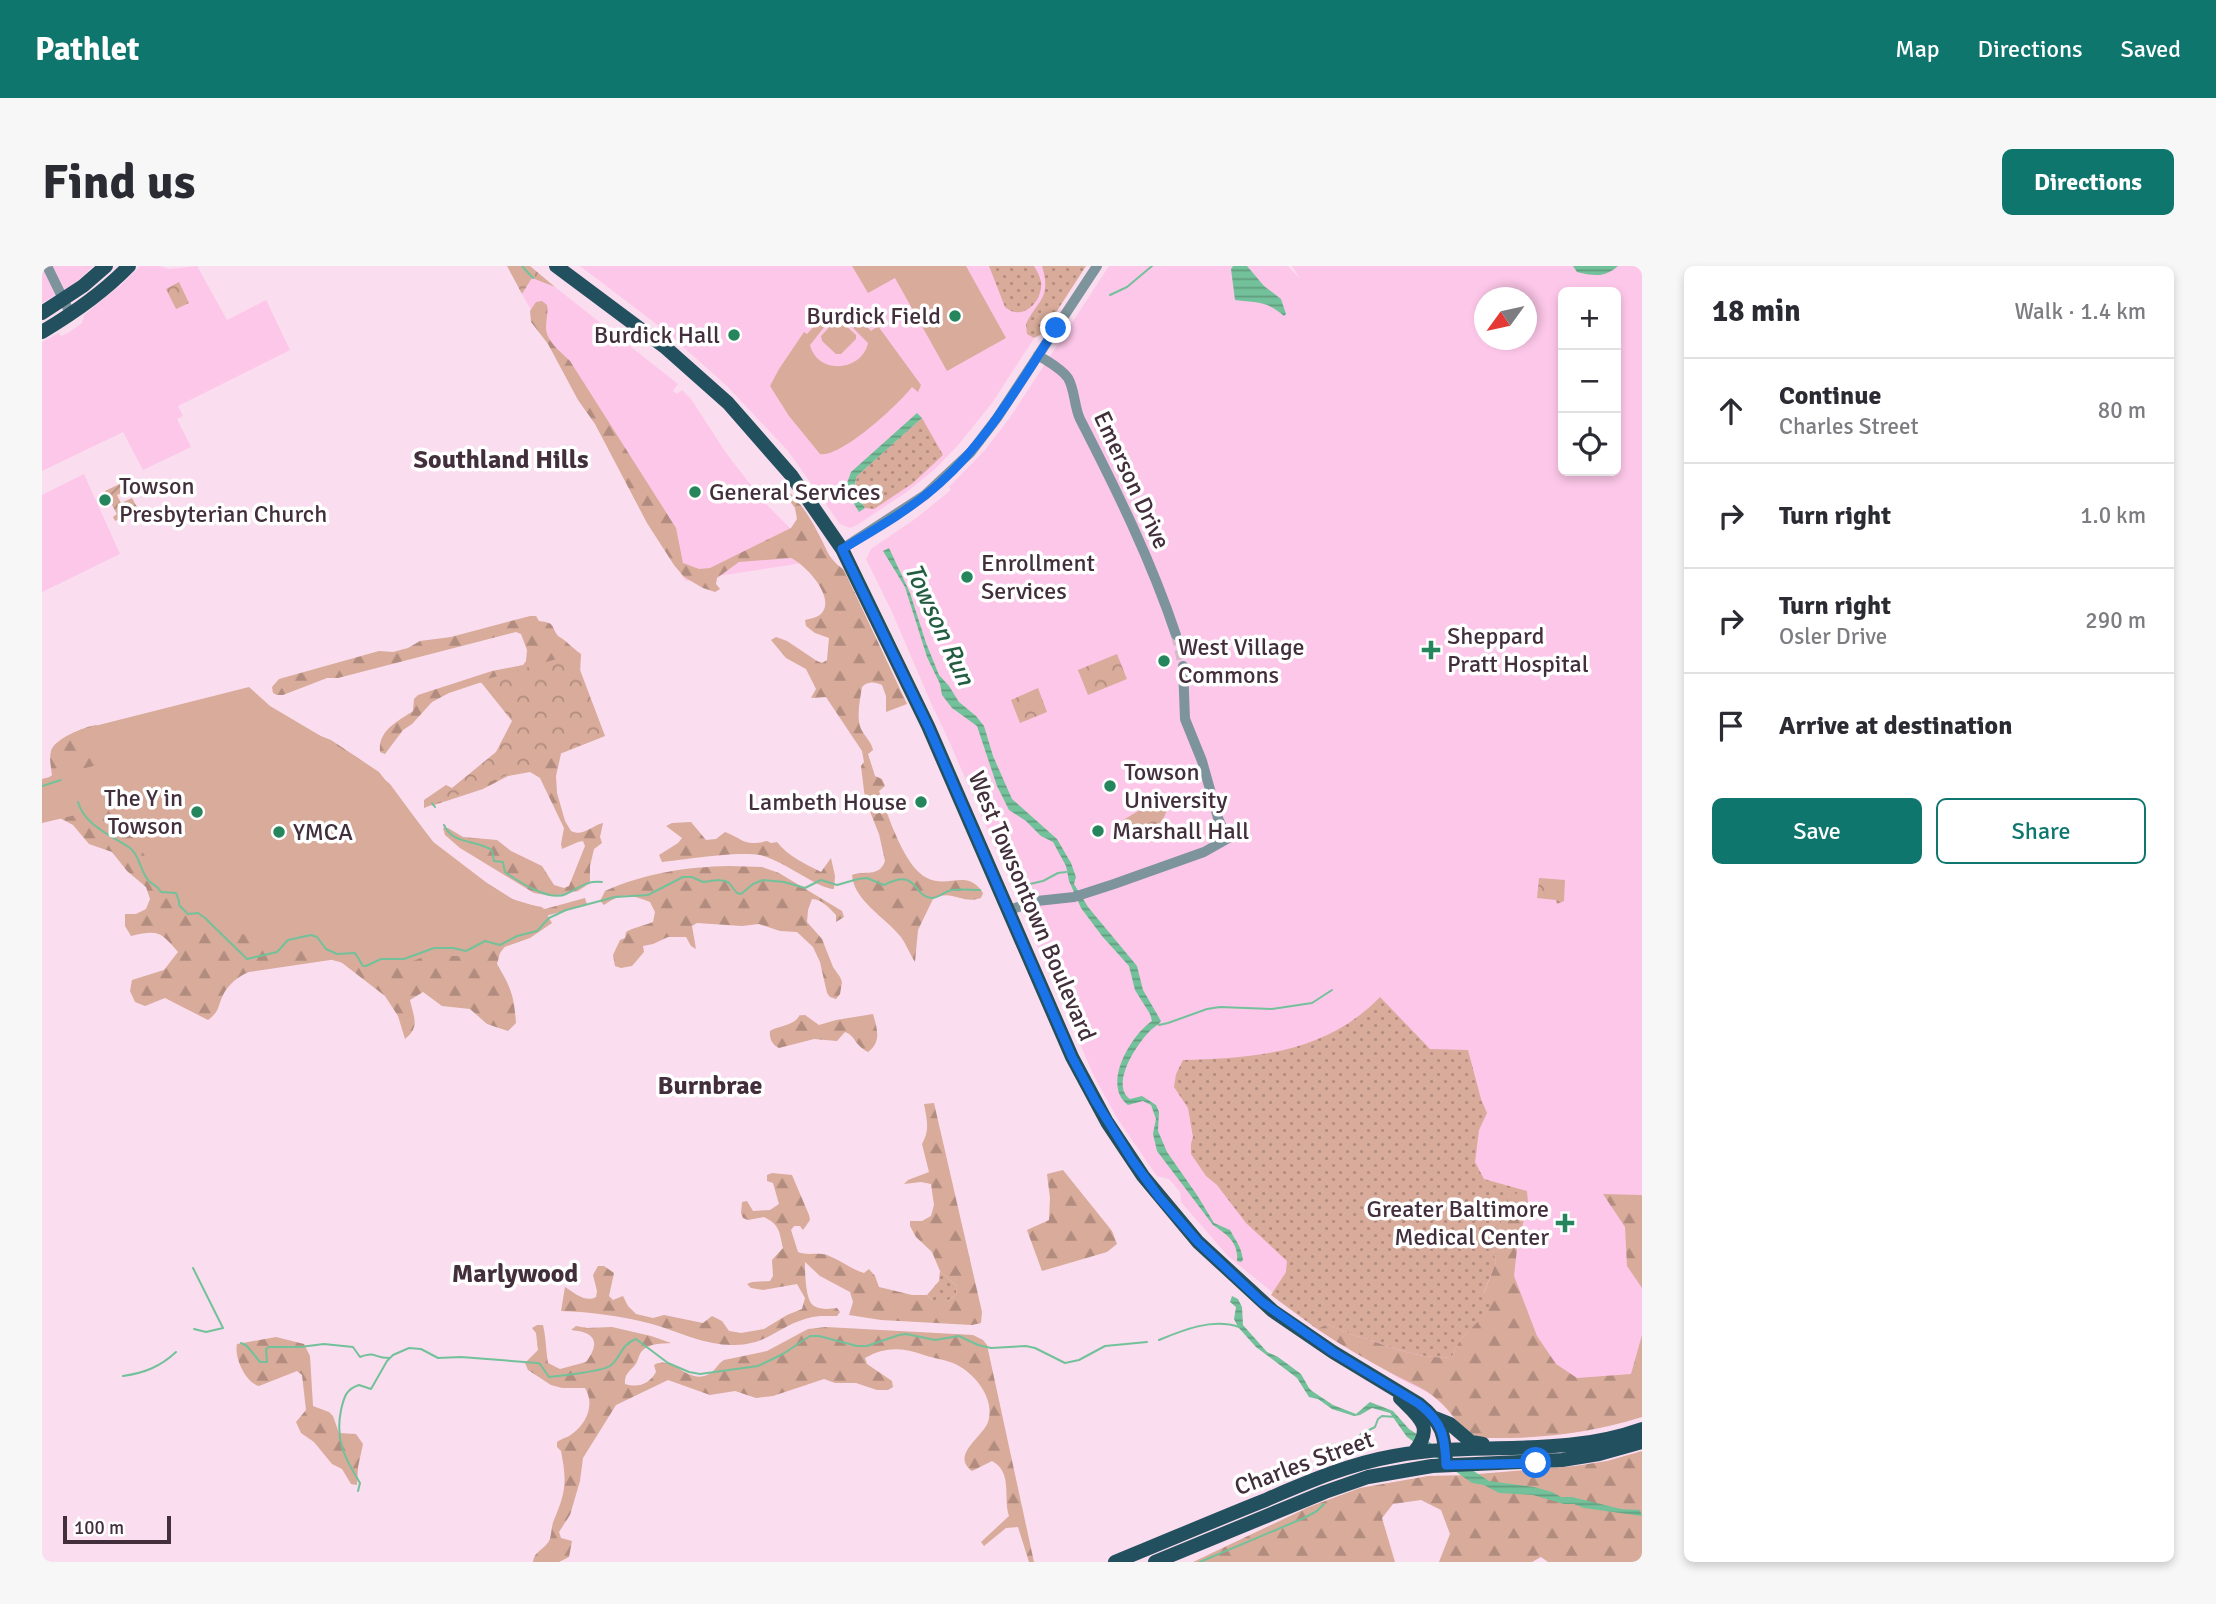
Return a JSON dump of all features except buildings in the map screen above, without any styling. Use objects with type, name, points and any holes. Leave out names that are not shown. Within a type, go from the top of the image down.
[{"type":"main road","points":[[42,313],[64,300],[106,266]]},
{"type":"main road","points":[[42,332],[71,315],[129,266]]},
{"type":"main road","name":"West Towsontown Boulevard","points":[[556,266],[676,356],[729,403],[791,475],[842,549],[928,726],[1087,1086],[1121,1143],[1159,1197],[1206,1250],[1273,1311],[1333,1352],[1419,1404],[1435,1418],[1450,1424],[1471,1442],[1501,1449]]},
{"type":"main road","points":[[1384,1382],[1423,1425],[1425,1436],[1414,1452]]},
{"type":"main road","points":[[1435,1418],[1444,1438],[1446,1458]]},
{"type":"main road","name":"Charles Street","points":[[1155,1562],[1355,1481],[1446,1458],[1501,1449],[1582,1444],[1642,1429]]},
{"type":"main road","name":"Charles Street","points":[[1115,1562],[1317,1478],[1370,1461],[1414,1452],[1446,1458],[1562,1460],[1642,1442]]},
{"type":"street","points":[[47,266],[71,315]]},
{"type":"street","points":[[842,549],[917,502],[955,469],[987,431],[1097,266]]},
{"type":"street","name":"Emerson Drive","points":[[1038,355],[1060,370],[1069,381],[1076,410],[1144,551],[1176,635]]},
{"type":"street","points":[[1009,910],[1037,901],[1074,897],[1093,891],[1170,865],[1227,839],[1217,818],[1202,761],[1185,719],[1183,666]]},
{"type":"shaded area","points":[[42,266],[93,266],[73,285],[42,303]]},
{"type":"shaded area","points":[[140,266],[169,269],[197,266],[227,320],[266,300],[290,350],[178,406],[183,416],[177,419],[191,447],[143,470],[123,432],[42,471],[42,342],[59,333],[61,336],[68,333],[82,323],[84,315]]},
{"type":"shaded area","points":[[580,266],[1081,266],[992,403],[959,444],[935,469],[908,491],[850,528],[840,524],[788,451],[727,386],[663,329]]},
{"type":"shaded area","points":[[1109,266],[1288,266],[1300,279],[1292,266],[1642,266],[1642,1413],[1532,1437],[1502,1438],[1459,1425],[1450,1411],[1429,1393],[1400,1379],[1294,1310],[1228,1256],[1181,1202],[1180,1192],[1169,1179],[1157,1176],[1117,1118],[1093,1074],[949,741],[866,559],[871,549],[951,490],[949,487],[985,450],[1011,416]]},
{"type":"shaded area","points":[[1233,266],[1247,266],[1264,286],[1281,299],[1286,314],[1284,316],[1261,303],[1235,300],[1231,269]]},
{"type":"shaded area","points":[[1573,266],[1618,266],[1608,273],[1594,275],[1577,272]]},
{"type":"shaded area","points":[[532,278],[555,287],[678,384],[673,391],[677,394],[682,390],[691,399],[726,453],[764,502],[822,560],[686,581],[522,294]]},
{"type":"shaded area","points":[[917,413],[922,418],[857,476],[856,493],[865,508],[859,512],[846,486],[851,472]]},
{"type":"shaded area","points":[[84,474],[120,554],[42,592],[42,495]]},
{"type":"shaded area","name":"Towson Run","points":[[889,548],[910,593],[939,675],[959,702],[984,726],[993,756],[1012,799],[1057,839],[1071,863],[1076,877],[1074,884],[1088,907],[1137,966],[1143,990],[1161,1021],[1144,1038],[1127,1065],[1123,1084],[1125,1093],[1130,1099],[1142,1096],[1156,1105],[1159,1112],[1158,1131],[1167,1152],[1214,1223],[1230,1230],[1241,1251],[1241,1262],[1237,1261],[1236,1249],[1231,1239],[1213,1225],[1157,1151],[1153,1134],[1156,1119],[1151,1105],[1143,1101],[1128,1105],[1120,1096],[1117,1085],[1122,1061],[1136,1037],[1152,1021],[1150,1014],[1135,990],[1129,966],[1081,908],[1069,881],[1066,866],[1053,842],[1041,836],[1026,821],[1009,810],[997,786],[977,726],[952,708],[942,695],[905,587],[883,551]]},
{"type":"shaded area","points":[[1232,1296],[1238,1299],[1242,1307],[1243,1325],[1267,1352],[1301,1374],[1312,1391],[1333,1405],[1356,1414],[1370,1402],[1393,1411],[1409,1429],[1489,1481],[1534,1487],[1561,1497],[1572,1497],[1621,1509],[1640,1510],[1642,1516],[1584,1508],[1533,1495],[1499,1493],[1484,1485],[1472,1483],[1407,1437],[1390,1413],[1372,1408],[1354,1416],[1332,1409],[1318,1399],[1309,1397],[1297,1378],[1256,1347],[1238,1327],[1234,1319],[1236,1307],[1230,1302]]},
{"type":"green space","points":[[507,266],[530,266],[555,287],[532,278],[522,294]]},
{"type":"green space","name":"Burdick Field","points":[[852,266],[966,266],[1006,338],[947,371],[895,278],[868,293]]},
{"type":"green space","points":[[989,266],[1034,266],[1041,282],[1035,303],[1018,312],[1005,307]]},
{"type":"green space","points":[[1042,266],[1086,266],[1042,334],[1034,338],[1027,334],[1026,324],[1044,293],[1045,277]]},
{"type":"green space","points":[[179,282],[189,303],[176,309],[166,289]]},
{"type":"green space","points":[[542,301],[547,305],[546,327],[549,338],[570,361],[676,528],[683,563],[699,569],[710,568],[791,528],[797,519],[795,508],[784,493],[791,494],[799,503],[830,557],[844,570],[907,704],[886,712],[886,696],[882,685],[872,683],[862,687],[859,708],[861,729],[872,747],[873,750],[868,754],[875,776],[882,779],[885,786],[879,791],[898,839],[911,863],[927,878],[935,881],[964,880],[977,886],[983,893],[981,898],[974,900],[946,895],[933,899],[918,930],[915,962],[901,937],[864,901],[854,884],[852,875],[875,872],[885,861],[879,834],[865,799],[862,751],[826,697],[811,698],[816,689],[806,669],[786,658],[771,640],[776,637],[787,641],[822,663],[827,660],[829,638],[815,633],[806,626],[805,620],[821,614],[825,607],[825,599],[817,582],[804,567],[791,558],[739,562],[717,578],[716,584],[720,589],[715,592],[684,577],[647,523],[595,424],[578,400],[548,344],[531,322],[530,311],[536,302]]},
{"type":"green space","points":[[851,309],[871,331],[878,326],[921,385],[918,392],[912,387],[883,417],[855,439],[841,448],[820,454],[789,416],[770,386],[804,332],[807,334],[829,310]],"holes":[[[837,311],[841,312],[842,317],[868,343],[857,360],[839,366],[830,365],[814,355],[810,345]]]},
{"type":"green space","points":[[835,321],[841,321],[856,335],[856,339],[841,354],[836,354],[822,341],[821,336]]},
{"type":"green space","points":[[922,418],[943,455],[913,483],[874,509],[865,508],[856,493],[857,476]]},
{"type":"green space","points":[[124,482],[128,490],[117,495],[121,503],[132,498],[138,509],[115,521],[113,517],[117,514],[105,491]]},
{"type":"green space","points":[[536,616],[539,621],[552,625],[558,636],[581,654],[580,673],[479,683],[449,693],[432,702],[403,730],[385,754],[380,752],[380,744],[385,732],[413,711],[414,699],[418,695],[492,671],[523,665],[527,650],[521,634],[516,632],[338,678],[327,678],[283,695],[273,693],[272,687],[279,679],[379,651],[393,652],[420,641],[451,637]]},
{"type":"green space","points":[[574,654],[605,736],[424,808],[424,800],[446,785],[452,788],[496,752],[512,721],[480,681]]},
{"type":"green space","points":[[1117,654],[1127,679],[1088,695],[1078,670]]},
{"type":"green space","name":"YMCA","points":[[249,687],[270,706],[358,758],[390,784],[432,841],[487,883],[519,903],[542,907],[552,923],[530,938],[476,957],[429,955],[374,971],[214,926],[181,901],[150,866],[118,805],[42,823],[42,779],[97,765],[79,730]]},
{"type":"green space","points":[[1038,688],[1047,712],[1020,723],[1011,700]]},
{"type":"green space","points":[[96,725],[106,731],[101,765],[43,783],[52,775],[50,757],[53,747],[70,734]]},
{"type":"green space","name":"YMCA","points":[[310,732],[331,740],[379,772],[445,857],[512,899],[545,909],[585,898],[587,905],[549,915],[507,944],[500,953],[497,964],[511,992],[515,1013],[516,1023],[508,1031],[487,1024],[470,1009],[442,1006],[423,992],[410,1000],[414,1026],[405,1039],[398,1016],[385,996],[337,959],[249,972],[237,978],[228,988],[216,1012],[208,1020],[165,998],[145,1006],[135,1002],[130,991],[132,980],[164,970],[178,952],[158,934],[131,936],[125,926],[125,914],[136,914],[146,909],[150,899],[146,887],[127,871],[112,852],[89,844],[73,825],[52,814]]},
{"type":"green space","points":[[556,752],[561,754],[556,776],[557,793],[565,821],[571,831],[583,832],[603,823],[600,837],[602,843],[594,849],[590,866],[590,883],[578,891],[552,896],[534,893],[460,848],[445,835],[443,828],[463,837],[497,840],[511,851],[542,866],[554,885],[564,888],[569,886],[585,846],[583,841],[562,849],[564,828],[540,778],[530,772],[508,776],[483,789],[431,806],[434,801]]},
{"type":"green space","points":[[1168,796],[1168,805],[1157,826],[1144,833],[1127,833],[1123,820]]},
{"type":"green space","points":[[691,822],[706,840],[716,839],[725,832],[748,843],[777,842],[792,856],[821,872],[831,858],[835,876],[834,889],[760,855],[725,855],[662,862],[659,855],[682,838],[666,826]]},
{"type":"green space","points":[[729,866],[762,867],[779,873],[842,911],[844,917],[836,922],[836,915],[828,907],[812,899],[807,922],[822,939],[842,982],[840,994],[836,999],[827,993],[820,962],[813,947],[797,932],[780,931],[759,924],[742,926],[697,923],[692,926],[696,949],[686,937],[668,937],[643,946],[644,952],[632,966],[615,966],[613,955],[620,940],[625,938],[629,930],[653,922],[655,912],[650,902],[631,896],[622,896],[604,905],[600,901],[605,891],[666,872]]},
{"type":"green space","points":[[1539,878],[1565,880],[1564,901],[1557,904],[1556,900],[1537,898]]},
{"type":"green space","points":[[1380,997],[1430,1049],[1468,1050],[1487,1113],[1479,1130],[1475,1162],[1484,1179],[1527,1191],[1528,1203],[1511,1191],[1493,1250],[1496,1262],[1484,1292],[1492,1304],[1459,1342],[1452,1357],[1403,1351],[1344,1332],[1328,1324],[1317,1329],[1271,1295],[1286,1272],[1287,1261],[1246,1223],[1191,1154],[1193,1137],[1188,1108],[1174,1087],[1176,1074],[1183,1060],[1237,1057],[1289,1049],[1337,1030],[1359,1016]]},
{"type":"green space","points":[[873,1014],[877,1039],[868,1052],[845,1032],[837,1041],[814,1039],[779,1048],[771,1039],[770,1031],[793,1022],[800,1015],[805,1015],[819,1025]]},
{"type":"green space","points":[[934,1103],[982,1312],[981,1323],[972,1325],[881,1320],[849,1315],[853,1302],[850,1292],[820,1276],[805,1262],[806,1285],[811,1303],[820,1308],[837,1308],[840,1312],[837,1316],[805,1319],[756,1342],[725,1345],[630,1319],[561,1311],[565,1287],[584,1298],[596,1297],[593,1275],[598,1266],[604,1266],[614,1273],[609,1296],[613,1300],[623,1296],[636,1314],[653,1318],[664,1315],[703,1323],[712,1316],[722,1321],[729,1331],[741,1333],[764,1329],[802,1309],[805,1298],[797,1284],[763,1290],[751,1288],[747,1284],[770,1281],[773,1276],[772,1260],[783,1248],[773,1223],[764,1217],[748,1220],[743,1218],[741,1213],[742,1202],[747,1201],[753,1211],[770,1210],[779,1204],[773,1183],[767,1181],[767,1175],[772,1173],[792,1175],[809,1215],[810,1220],[803,1230],[800,1226],[794,1226],[791,1230],[798,1252],[827,1255],[864,1273],[869,1269],[879,1287],[912,1295],[927,1295],[933,1301],[947,1301],[956,1295],[957,1286],[940,1271],[932,1252],[916,1237],[910,1226],[910,1221],[922,1221],[931,1216],[934,1205],[931,1184],[904,1184],[929,1172],[922,1144],[927,1129],[924,1104]]},
{"type":"green space","points":[[1063,1170],[1112,1231],[1117,1244],[1107,1252],[1042,1271],[1027,1230],[1049,1220],[1047,1174]]},
{"type":"green space","points":[[1511,1190],[1528,1203],[1517,1249],[1514,1276],[1537,1336],[1556,1364],[1577,1378],[1631,1374],[1642,1335],[1642,1417],[1602,1428],[1563,1434],[1481,1438],[1463,1427],[1427,1392],[1317,1329],[1328,1324],[1402,1351],[1452,1357],[1459,1342],[1482,1318],[1491,1304],[1484,1293],[1496,1262],[1493,1250]]},
{"type":"green space","points":[[1603,1194],[1642,1195],[1642,1288],[1627,1266],[1625,1227]]},
{"type":"green space","points":[[940,1271],[957,1286],[956,1295],[947,1301],[933,1301],[927,1295],[939,1281]]},
{"type":"green space","points":[[543,1325],[548,1363],[560,1369],[586,1362],[591,1355],[593,1339],[586,1333],[571,1330],[576,1326],[612,1327],[671,1343],[654,1345],[643,1350],[625,1378],[625,1384],[635,1386],[650,1380],[656,1372],[654,1365],[667,1363],[700,1377],[710,1374],[724,1360],[767,1351],[808,1329],[826,1327],[973,1335],[987,1345],[1034,1562],[1029,1562],[1018,1527],[1006,1528],[984,1546],[981,1542],[1009,1516],[1005,1478],[999,1466],[992,1461],[972,1471],[966,1465],[966,1452],[985,1428],[990,1413],[981,1386],[968,1372],[953,1363],[893,1349],[865,1358],[867,1364],[892,1381],[893,1387],[888,1390],[824,1379],[773,1396],[756,1398],[735,1391],[710,1395],[668,1380],[616,1405],[583,1458],[580,1481],[570,1515],[559,1532],[561,1538],[572,1541],[569,1557],[559,1562],[533,1562],[535,1555],[549,1541],[563,1494],[564,1471],[557,1442],[577,1430],[589,1407],[585,1388],[551,1385],[528,1370],[525,1363],[538,1350],[536,1333],[532,1328]]},
{"type":"green space","points":[[276,1337],[304,1344],[310,1356],[313,1406],[333,1416],[339,1433],[356,1434],[363,1444],[357,1485],[351,1484],[342,1469],[332,1464],[314,1442],[301,1433],[296,1422],[306,1410],[302,1375],[297,1371],[259,1386],[249,1380],[242,1368],[237,1355],[237,1344]]},
{"type":"green space","points":[[1642,1451],[1642,1562],[1548,1562],[1541,1557],[1532,1562],[1439,1562],[1450,1534],[1441,1510],[1421,1500],[1393,1504],[1382,1518],[1395,1562],[1193,1562],[1309,1507],[1360,1488],[1428,1476],[1575,1466],[1607,1461]]},
{"type":"waterway","points":[[522,266],[533,278]]},
{"type":"waterway","points":[[1110,295],[1127,287],[1152,266]]},
{"type":"waterway","points":[[42,786],[61,780]]},
{"type":"waterway","points":[[78,802],[92,823],[134,852],[149,881],[161,892],[176,893],[179,905],[188,914],[198,913],[205,918],[247,959],[277,952],[288,940],[311,935],[317,937],[326,949],[337,954],[355,953],[363,966],[381,959],[404,959],[434,948],[466,951],[485,941],[500,945],[517,936],[537,931],[549,918],[566,910],[615,897],[648,895],[683,877],[692,877],[703,882],[725,881],[741,894],[763,880],[805,888],[821,880],[837,885],[867,878],[884,885],[903,879],[932,898],[952,890],[980,890]]},
{"type":"waterway","points":[[432,803],[435,807]]},
{"type":"waterway","points":[[444,825],[453,836],[492,850],[494,861],[503,862],[505,872],[543,893],[559,896],[587,883],[602,882]]},
{"type":"waterway","points":[[1021,886],[1066,872]]},
{"type":"waterway","points":[[1159,1025],[1220,1007],[1272,1009],[1312,1003],[1332,990]]},
{"type":"waterway","points":[[193,1268],[223,1328],[206,1332],[194,1329]]},
{"type":"waterway","points":[[1159,1340],[1208,1325],[1239,1327]]},
{"type":"waterway","points":[[358,1491],[360,1483],[345,1456],[340,1439],[339,1421],[343,1401],[348,1391],[359,1385],[371,1389],[387,1361],[393,1355],[409,1348],[421,1349],[438,1358],[461,1357],[537,1363],[549,1377],[606,1368],[614,1363],[627,1344],[636,1339],[668,1363],[700,1374],[758,1366],[810,1336],[857,1346],[867,1346],[906,1334],[935,1340],[959,1336],[991,1348],[1035,1348],[1065,1363],[1079,1360],[1105,1346],[1147,1342]]},
{"type":"waterway","points":[[241,1343],[247,1346],[260,1362],[267,1362],[266,1349],[269,1347],[324,1344],[353,1347],[360,1357],[372,1355],[389,1358]]},
{"type":"waterway","points":[[123,1376],[151,1368],[176,1352]]},
{"type":"waterway","points":[[1345,1455],[1361,1434],[1375,1427],[1378,1419],[1382,1416],[1395,1417]]},
{"type":"waterway","points":[[1200,1562],[1304,1518],[1324,1504]]},
{"type":"tunnel","points":[[1176,635],[1183,666]]},
{"type":"place","name":"Burdick Field","points":[[955,316]]},
{"type":"place","name":"Burdick Hall","points":[[734,335]]},
{"type":"place","name":"General Services","points":[[695,492]]},
{"type":"place","name":"Towson Presbyterian Church","points":[[105,500]]},
{"type":"place","name":"Enrollment Services","points":[[967,577]]},
{"type":"place","name":"Sheppard Pratt Hospital","points":[[1431,650]]},
{"type":"place","name":"West Village Commons","points":[[1164,661]]},
{"type":"place","name":"Towson University","points":[[1110,786]]},
{"type":"place","name":"Lambeth House","points":[[921,802]]},
{"type":"place","name":"The Y in Towson","points":[[197,812]]},
{"type":"place","name":"Marshall Hall","points":[[1098,831]]},
{"type":"place","name":"YMCA","points":[[279,832]]},
{"type":"place","name":"Greater Baltimore Medical Center","points":[[1565,1223]]},
{"type":"district","name":"Southland Hills","points":[[501,459]]},
{"type":"district","name":"Burnbrae","points":[[710,1085]]},
{"type":"district","name":"Marlywood","points":[[515,1273]]},
{"type":"route","points":[[1056,328],[997,418],[963,461],[917,502],[842,549],[928,726],[1072,1057],[1107,1122],[1143,1175],[1198,1242],[1273,1311],[1430,1413],[1441,1428],[1446,1465],[1536,1463]]}]
